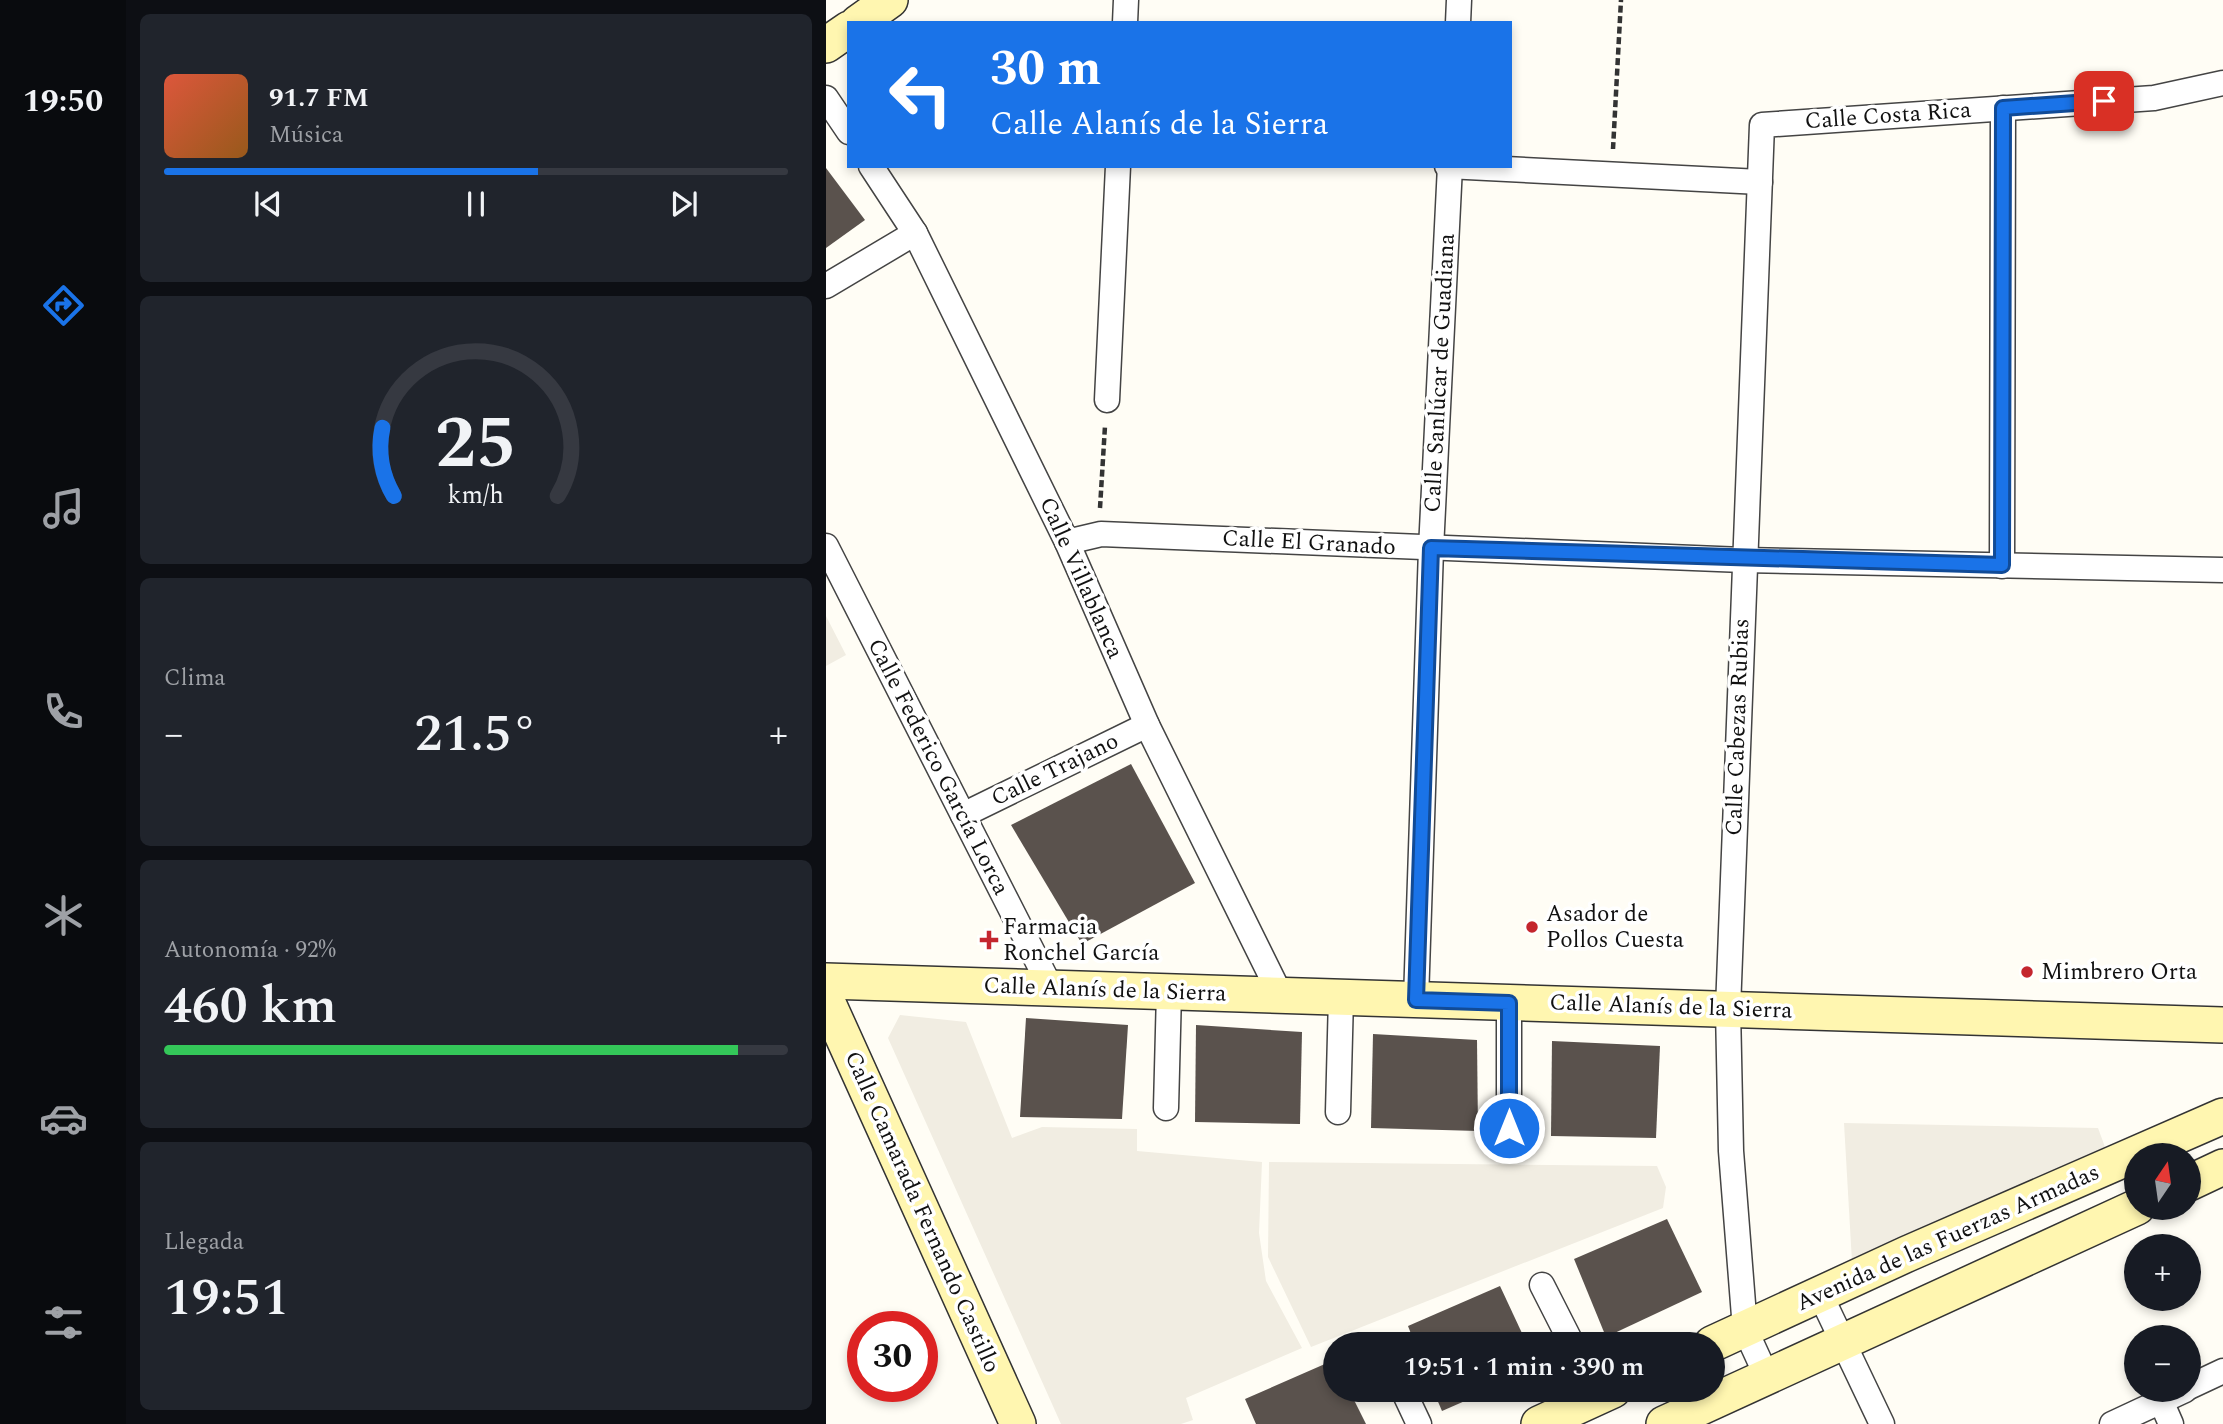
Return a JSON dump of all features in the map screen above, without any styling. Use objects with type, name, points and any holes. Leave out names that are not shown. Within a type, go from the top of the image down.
[{"type":"street","points":[[861,21],[890,0]]},
{"type":"street","points":[[1125,21],[1126,0]]},
{"type":"street","points":[[1458,21],[1459,0]]},
{"type":"street","points":[[826,45],[847,30]]},
{"type":"street","name":"Calle Costa Rica","points":[[1762,125],[2154,98],[2223,83]]},
{"type":"street","points":[[826,98],[847,129]]},
{"type":"street","points":[[2002,565],[2003,108]]},
{"type":"street","name":"Calle Cabezas Rubias","points":[[1745,1329],[1731,1151],[1728,1009],[1743,560],[1762,125]]},
{"type":"street","name":"Calle Villablanca","points":[[872,168],[915,233],[1067,542],[1147,726],[1281,996]]},
{"type":"street","points":[[1106,407],[1118,168]]},
{"type":"street","name":"Calle Sanlúcar de Guadiana","points":[[1416,1000],[1431,548],[1449,168]]},
{"type":"street","points":[[1485,168],[1759,183]]},
{"type":"street","points":[[826,286],[915,233]]},
{"type":"street","name":"Calle El Granado","points":[[1067,542],[1101,534],[1743,560],[2223,570]]},
{"type":"street","name":"Calle Federico García Lorca","points":[[826,546],[1051,988]]},
{"type":"street","name":"Calle Trajano","points":[[963,815],[1147,726]]},
{"type":"street","name":"Calle Alanís de la Sierra","points":[[826,981],[2223,1025]]},
{"type":"street","points":[[1166,1108],[1169,992]]},
{"type":"street","points":[[1338,1112],[1341,998]]},
{"type":"street","name":"Calle Camarada Fernando Castillo","points":[[826,999],[1018,1424]]},
{"type":"street","points":[[1509,1003],[1509,1128]]},
{"type":"street","name":"Avenida de las Fuerzas Armadas","points":[[1725,1338],[2223,1116]]},
{"type":"street","points":[[2202,1177],[2223,1167]]},
{"type":"street","points":[[1664,1424],[2124,1213]]},
{"type":"street","points":[[1542,1285],[1566,1332]]},
{"type":"street","points":[[1820,1294],[1882,1424]]},
{"type":"street","points":[[1745,1329],[1767,1377]]},
{"type":"street","points":[[2201,1381],[2223,1371]]},
{"type":"street","points":[[1409,1402],[1419,1424]]},
{"type":"street","points":[[1539,1424],[1582,1402]]},
{"type":"street","points":[[2112,1424],[2159,1402]]},
{"type":"street","points":[[2161,1402],[2171,1424]]},
{"type":"path","points":[[1613,157],[1621,0]]},
{"type":"path","points":[[1100,509],[1106,407]]},
{"type":"shaded area","points":[[826,616],[846,655],[826,666]]},
{"type":"shaded area","points":[[900,1015],[966,1022],[1012,1138],[1042,1127],[1137,1129],[1137,1151],[1262,1162],[1259,1233],[1266,1281],[1302,1348],[1186,1398],[1193,1420],[1181,1424],[1061,1424],[888,1038]]},
{"type":"shaded area","points":[[1844,1123],[2098,1128],[2105,1147],[1852,1262]]},
{"type":"shaded area","points":[[1269,1162],[1657,1166],[1666,1187],[1663,1208],[1349,1332],[1323,1332],[1323,1342],[1311,1347],[1268,1257]]},
{"type":"building","points":[[826,168],[865,220],[826,248]]},
{"type":"building","points":[[1131,764],[1195,883],[1082,944],[1011,825]]},
{"type":"building","points":[[1026,1018],[1128,1025],[1122,1119],[1020,1117]]},
{"type":"building","points":[[1196,1025],[1302,1032],[1300,1124],[1195,1122]]},
{"type":"building","points":[[1373,1034],[1477,1040],[1478,1131],[1371,1128]]},
{"type":"building","points":[[1552,1041],[1660,1046],[1656,1138],[1551,1136]]},
{"type":"building","points":[[1667,1219],[1702,1292],[1617,1332],[1604,1332],[1574,1259]]},
{"type":"building","points":[[1500,1286],[1521,1332],[1410,1332],[1408,1326]]},
{"type":"building","points":[[1323,1365],[1323,1402],[1355,1402],[1366,1424],[1256,1424],[1245,1399]]},
{"type":"building","points":[[1438,1402],[1463,1402],[1442,1411]]},
{"type":"place","name":"Asador de Pollos Cuesta","points":[[1532,927]]},
{"type":"place","name":"Farmacia Ronchel García","points":[[989,940]]},
{"type":"place","name":"Mimbrero Orta","points":[[2027,972]]},
{"type":"route","points":[[1509,1128],[1509,1003],[1416,1000],[1431,548],[1743,560],[2002,565],[2003,108],[2104,101]]}]
